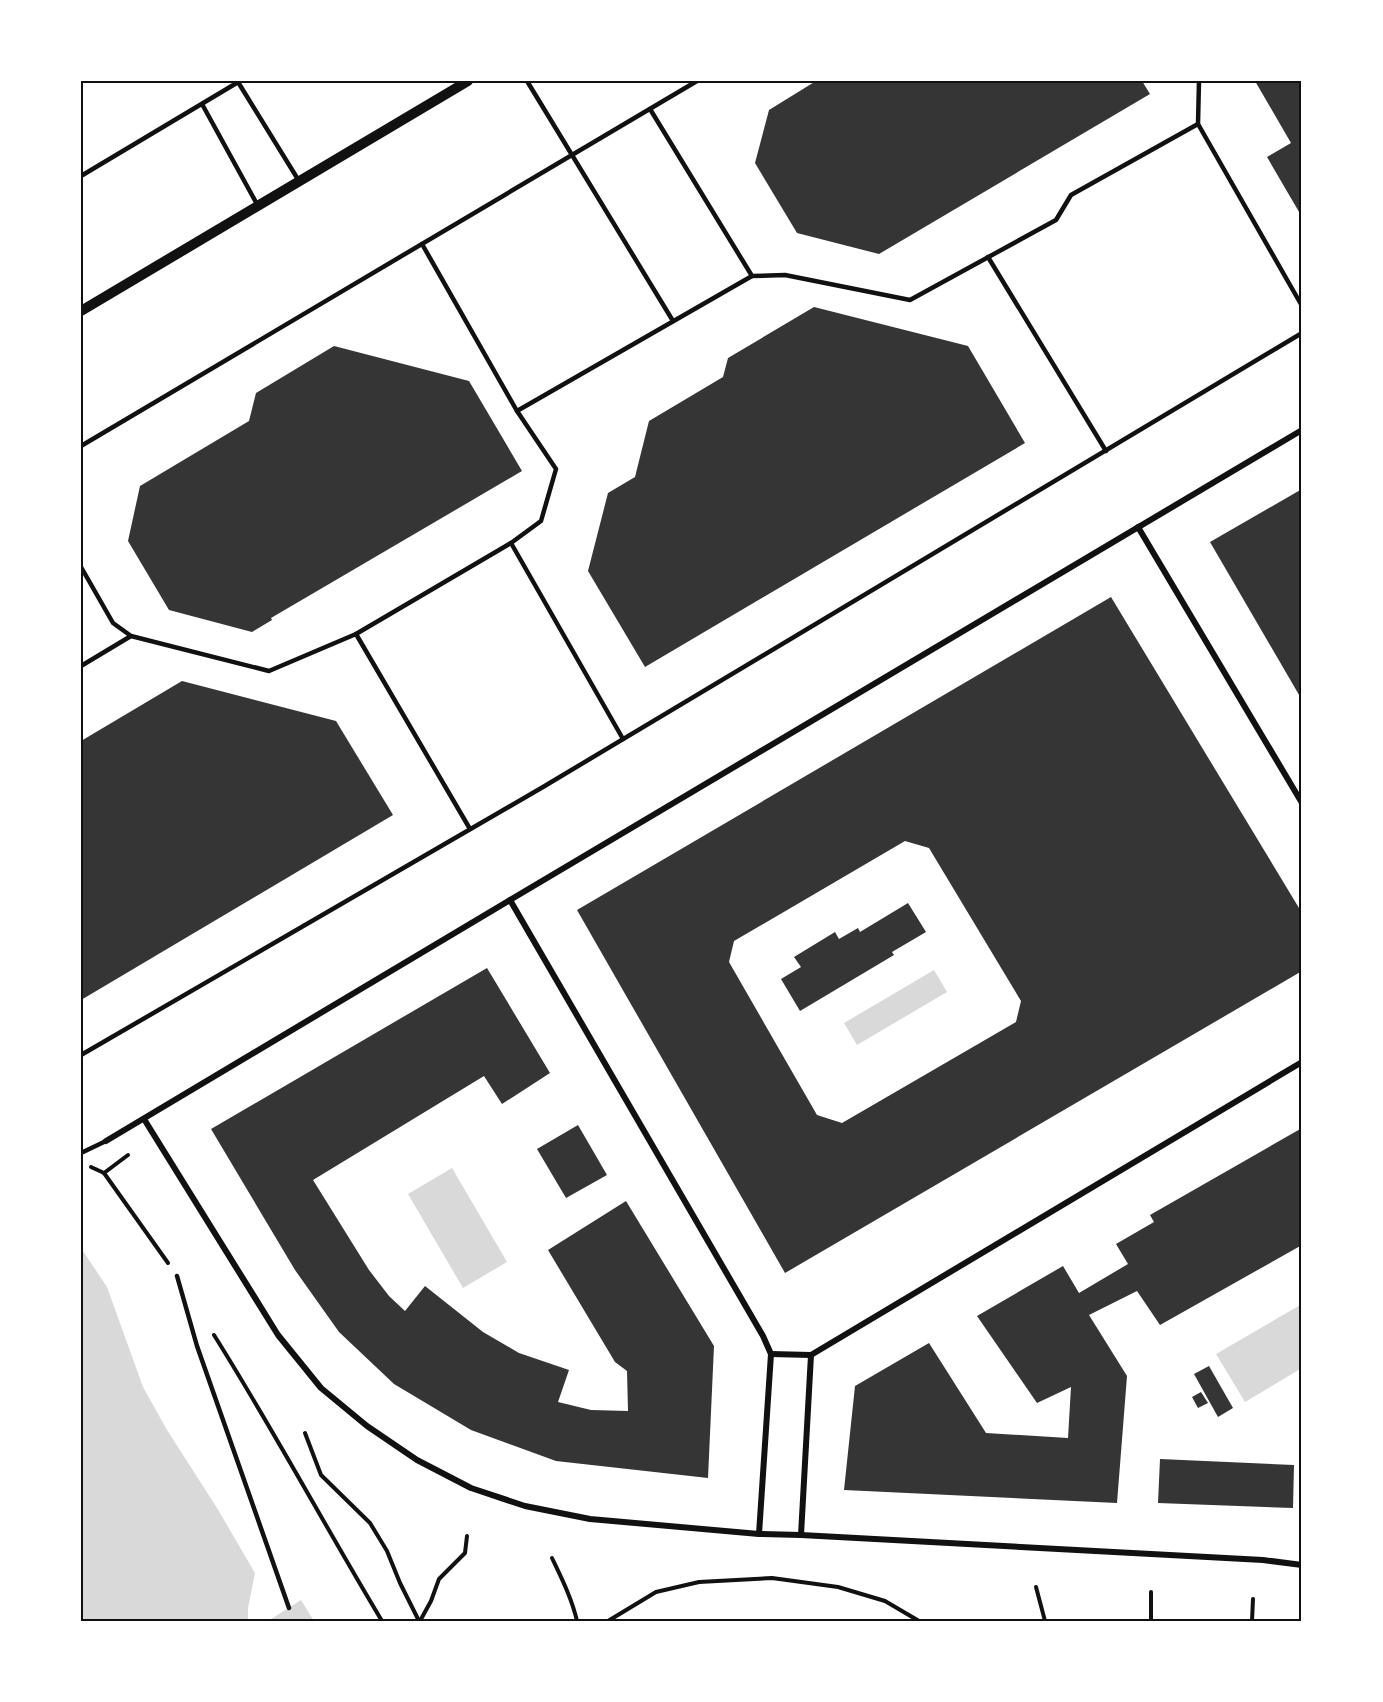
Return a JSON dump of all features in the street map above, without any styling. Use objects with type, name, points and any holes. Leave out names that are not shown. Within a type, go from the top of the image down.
[{"type":"street","points":[[81,311],[468,81]]},
{"type":"street","points":[[106,1141],[1302,430]]},
{"type":"street","points":[[1138,527],[1302,803]]},
{"type":"street","points":[[510,900],[763,1336],[771,1354],[759,1534]]},
{"type":"street","points":[[771,1354],[811,1355],[1302,1062]]},
{"type":"street","points":[[144,1119],[278,1335],[321,1388],[367,1426],[417,1460],[471,1488],[525,1506],[590,1519],[759,1534],[1263,1560],[1302,1565]]},
{"type":"street","points":[[801,1535],[811,1355]]},
{"type":"lane","points":[[527,81],[673,321]]},
{"type":"lane","points":[[81,446],[697,81]]},
{"type":"lane","points":[[1199,81],[1198,124],[1302,306]]},
{"type":"lane","points":[[81,176],[239,82],[299,181]]},
{"type":"lane","points":[[202,104],[258,206]]},
{"type":"lane","points":[[650,110],[752,276]]},
{"type":"lane","points":[[517,411],[752,276],[785,274],[910,300],[1056,220],[1071,195],[1198,124]]},
{"type":"lane","points":[[81,567],[113,623],[131,636],[269,671],[356,634],[511,543],[541,521],[556,469],[517,411],[422,244]]},
{"type":"lane","points":[[988,257],[1106,451]]},
{"type":"lane","points":[[81,1055],[623,739],[1302,333]]},
{"type":"lane","points":[[511,543],[623,739]]},
{"type":"lane","points":[[356,634],[470,829]]},
{"type":"lane","points":[[81,666],[131,636]]},
{"type":"lane","points":[[81,1153],[106,1141]]},
{"type":"lane","points":[[177,1276],[197,1346],[289,1608]]},
{"type":"path","points":[[128,1155],[104,1173],[177,1276]]},
{"type":"path","points":[[208,1326],[258,1406],[382,1621]]},
{"type":"path","points":[[305,1433],[321,1475],[370,1524],[387,1551],[399,1582],[419,1621]]},
{"type":"path","points":[[419,1621],[431,1601],[439,1579],[465,1552],[467,1536]]},
{"type":"path","points":[[552,1558],[565,1584],[577,1621]]},
{"type":"path","points":[[608,1621],[656,1592],[699,1582],[772,1578],[838,1587],[885,1601],[919,1621]]},
{"type":"path","points":[[1036,1587],[1045,1621]]},
{"type":"path","points":[[1151,1592],[1151,1621]]},
{"type":"path","points":[[1252,1621],[1253,1599]]},
{"type":"shaded area","points":[[934,970],[947,992],[857,1045],[844,1023]]},
{"type":"shaded area","points":[[452,1168],[507,1262],[463,1288],[408,1194]]},
{"type":"shaded area","points":[[81,1248],[107,1287],[143,1387],[255,1573],[248,1608],[248,1621],[81,1621]]},
{"type":"shaded area","points":[[1302,1304],[1302,1368],[1245,1402],[1216,1354]]},
{"type":"shaded area","points":[[301,1600],[314,1621],[268,1621]]},
{"type":"building","points":[[816,81],[1142,81],[1150,94],[879,254],[797,233],[755,163],[769,110]]},
{"type":"building","points":[[1255,81],[1302,81],[1302,217],[1267,157],[1291,143]]},
{"type":"building","points":[[814,307],[968,346],[1025,443],[645,667],[588,571],[608,493],[635,477],[649,421],[723,377],[728,358]]},
{"type":"building","points":[[334,346],[469,381],[522,471],[271,618],[272,620],[252,632],[169,610],[128,541],[140,486],[249,421],[256,393]]},
{"type":"building","points":[[1302,489],[1302,700],[1210,542]]},
{"type":"building","points":[[1111,597],[1302,913],[1302,971],[785,1273],[577,910]],"holes":[[[905,841],[929,848],[1021,1001],[1016,1022],[842,1123],[817,1115],[729,962],[734,941]]]},
{"type":"building","points":[[182,681],[336,721],[393,815],[81,1000],[81,741]]},
{"type":"building","points":[[908,903],[926,932],[892,952],[894,955],[800,1011],[781,979],[801,967],[794,957],[835,932],[839,939],[858,928],[860,932]]},
{"type":"building","points":[[487,968],[550,1073],[502,1104],[484,1076],[313,1180],[369,1270],[389,1296],[405,1311],[425,1286],[483,1332],[519,1353],[569,1370],[558,1402],[591,1410],[628,1411],[627,1371],[615,1362],[548,1250],[626,1201],[714,1346],[708,1478],[556,1461],[471,1430],[394,1384],[339,1332],[295,1270],[211,1129]]},
{"type":"building","points":[[578,1125],[607,1175],[566,1198],[537,1149]]},
{"type":"building","points":[[1302,1128],[1302,1245],[1160,1325],[1137,1291],[1089,1315],[1127,1376],[1117,1503],[844,1490],[855,1386],[929,1343],[986,1433],[1068,1438],[1071,1387],[1037,1403],[977,1316],[1063,1266],[1079,1293],[1128,1264],[1116,1244],[1154,1222],[1150,1215]]},
{"type":"building","points":[[1209,1366],[1233,1408],[1218,1417],[1194,1374]]},
{"type":"building","points":[[1201,1392],[1208,1403],[1198,1408],[1192,1397]]},
{"type":"building","points":[[1160,1459],[1294,1465],[1293,1508],[1158,1503]]}]
